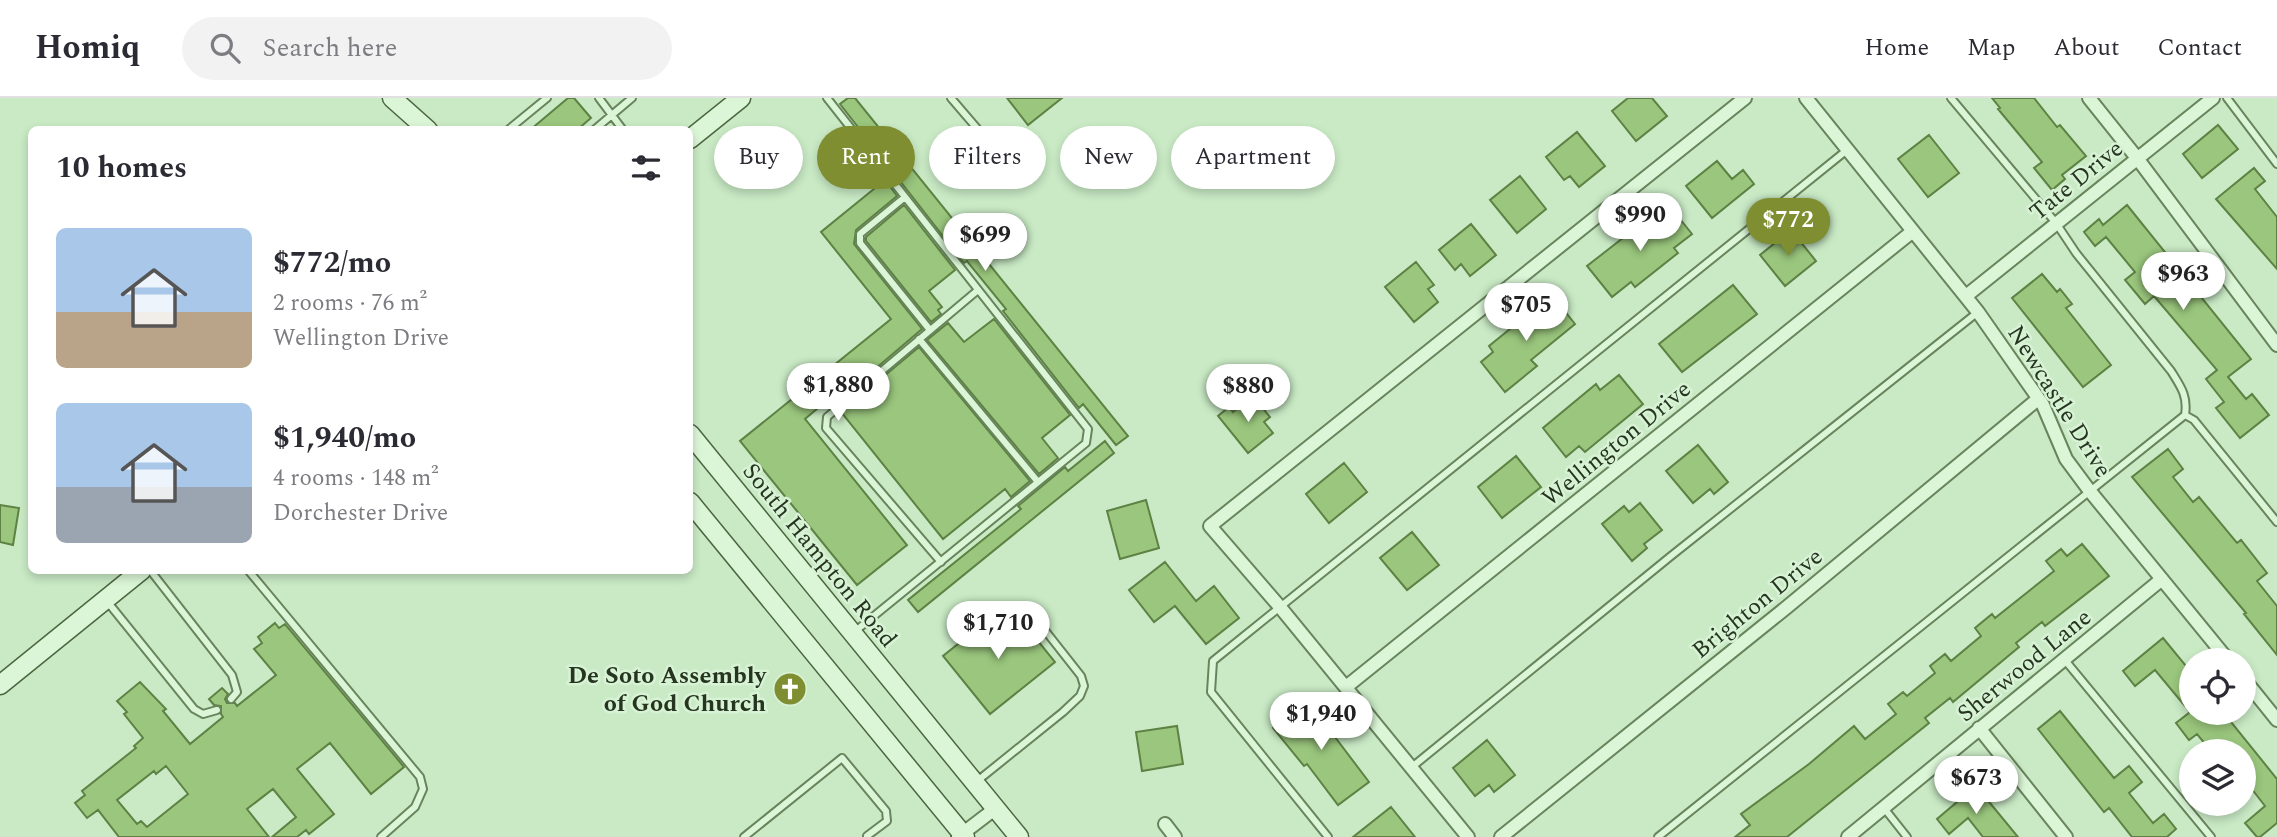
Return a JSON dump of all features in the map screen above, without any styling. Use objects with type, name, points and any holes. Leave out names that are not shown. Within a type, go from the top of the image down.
[{"type":"main road","points":[[693,137],[741,98]]},
{"type":"main road","points":[[393,99],[407,126]]},
{"type":"main road","points":[[393,99],[423,126]]},
{"type":"main road","name":"South Hampton Road","points":[[693,438],[1019,837]]},
{"type":"main road","points":[[693,506],[962,836]]},
{"type":"main road","points":[[0,685],[137,574]]},
{"type":"street","points":[[1468,837],[1280,607],[1210,526],[1745,98]]},
{"type":"street","name":"Newcastle Drive","points":[[1805,98],[1966,296],[2038,399],[2066,459],[2089,491],[2218,648]]},
{"type":"street","points":[[2089,98],[2277,345]]},
{"type":"street","name":"Tate Drive","points":[[1966,296],[2213,98]]},
{"type":"street","name":"Wellington Drive","points":[[1346,687],[1913,231]]},
{"type":"street","name":"Brighton Drive","points":[[1501,837],[1787,607],[2038,399]]},
{"type":"street","name":"Sherwood Lane","points":[[1848,837],[2162,579]]},
{"type":"street","points":[[2256,694],[2277,720]]},
{"type":"street","points":[[1979,728],[2066,837]]},
{"type":"street","points":[[962,836],[996,808]]},
{"type":"street","points":[[1165,824],[1175,837]]},
{"type":"lane","points":[[513,126],[547,98]]},
{"type":"lane","points":[[598,98],[620,126]]},
{"type":"lane","points":[[599,126],[632,98]]},
{"type":"lane","points":[[827,98],[1088,429],[1086,443],[853,633]]},
{"type":"lane","points":[[951,98],[975,126]]},
{"type":"lane","points":[[1658,837],[2185,415],[2187,403],[2184,392],[2171,371],[2076,253],[2056,223],[1951,98]]},
{"type":"lane","points":[[2227,98],[2277,164]]},
{"type":"lane","points":[[1328,837],[1211,692],[1213,661],[1847,150]]},
{"type":"lane","points":[[905,197],[860,234],[860,243],[930,330]]},
{"type":"lane","points":[[941,562],[826,428],[827,417],[978,290]]},
{"type":"lane","points":[[1412,767],[1671,556],[1978,313]]},
{"type":"lane","points":[[919,339],[1038,482]]},
{"type":"lane","points":[[2185,415],[2194,420],[2277,522]]},
{"type":"lane","points":[[153,574],[232,675],[237,692],[231,699]]},
{"type":"lane","points":[[251,574],[420,777],[423,789],[415,807],[381,837]]},
{"type":"lane","points":[[106,600],[194,709],[203,714],[217,709]]},
{"type":"lane","points":[[975,783],[1063,712],[1080,696],[1084,686],[1081,677],[1029,610]]},
{"type":"lane","points":[[2064,659],[2211,837]]},
{"type":"lane","points":[[744,837],[842,758],[886,811],[887,821],[867,837]]},
{"type":"lane","points":[[1884,808],[1908,837]]},
{"type":"building","points":[[568,98],[574,98],[591,118],[582,126],[535,126]]},
{"type":"building","points":[[848,98],[855,98],[878,126],[857,126],[840,104]]},
{"type":"building","points":[[1007,98],[1062,98],[1028,125]]},
{"type":"building","points":[[1628,98],[1652,98],[1667,116],[1636,141],[1612,111]]},
{"type":"building","points":[[1992,98],[2034,98],[2057,127],[2060,125],[2086,156],[2062,175],[2065,179],[2052,190],[2034,168],[2042,162]]},
{"type":"building","points":[[2218,125],[2238,149],[2202,178],[2183,154]]},
{"type":"building","points":[[1577,132],[1605,166],[1579,187],[1570,176],[1564,180],[1546,157]]},
{"type":"building","points":[[1929,135],[1959,173],[1928,197],[1898,159]]},
{"type":"building","points":[[1717,161],[1732,179],[1743,170],[1754,184],[1712,218],[1686,186]]},
{"type":"building","points":[[2254,168],[2265,181],[2255,189],[2277,217],[2277,269],[2216,199]]},
{"type":"building","points":[[915,172],[1128,436],[1116,445],[1083,404],[1079,408],[1003,311],[1006,309],[967,261],[964,263],[906,189],[915,189]]},
{"type":"building","points":[[1520,176],[1546,209],[1517,233],[1490,200]]},
{"type":"building","points":[[874,189],[892,189],[897,196],[856,230],[854,244],[922,329],[834,404],[830,398],[805,419],[907,545],[857,585],[740,441],[891,319],[821,232]]},
{"type":"building","points":[[904,205],[955,270],[929,291],[942,307],[938,310],[941,314],[931,322],[866,241],[866,237]]},
{"type":"building","points":[[2127,205],[2251,359],[2228,377],[2246,399],[2252,394],[2269,415],[2240,438],[2216,408],[2224,402],[2206,379],[2217,370],[2154,296],[2145,304],[2125,280],[2135,272],[2106,237],[2095,246],[2084,232],[2099,219],[2103,225]]},
{"type":"building","points":[[1672,209],[1692,234],[1674,248],[1678,253],[1635,287],[1631,282],[1612,297],[1587,266],[1655,213],[1659,219]]},
{"type":"building","points":[[1471,224],[1496,255],[1470,276],[1461,264],[1455,270],[1439,250]]},
{"type":"building","points":[[1791,230],[1816,261],[1785,286],[1760,255]]},
{"type":"building","points":[[1416,262],[1434,285],[1428,289],[1438,302],[1414,322],[1385,287]]},
{"type":"building","points":[[2042,274],[2057,292],[2060,289],[2072,304],[2066,308],[2111,365],[2083,387],[2012,298]]},
{"type":"building","points":[[1733,285],[1757,314],[1682,372],[1659,344]]},
{"type":"building","points":[[1552,295],[1575,324],[1531,360],[1537,366],[1505,392],[1481,362],[1493,352],[1489,346]]},
{"type":"building","points":[[994,319],[1070,415],[1042,438],[1058,458],[1039,474],[927,340],[948,323],[964,342]]},
{"type":"building","points":[[919,347],[1030,481],[1011,497],[1005,489],[943,539],[841,412]]},
{"type":"building","points":[[1619,375],[1643,404],[1585,452],[1579,446],[1566,457],[1543,428],[1596,384],[1600,390]]},
{"type":"building","points":[[1253,396],[1270,417],[1264,422],[1273,433],[1248,453],[1218,416],[1229,407],[1233,412]]},
{"type":"building","points":[[1105,441],[1114,453],[918,612],[908,600],[1021,509],[1018,506],[1065,467],[1068,471]]},
{"type":"building","points":[[1698,445],[1728,482],[1714,494],[1710,489],[1693,503],[1666,471]]},
{"type":"building","points":[[2168,449],[2183,469],[2173,477],[2193,502],[2199,497],[2237,543],[2241,540],[2267,573],[2257,581],[2277,606],[2277,655],[2244,614],[2246,613],[2132,477]]},
{"type":"building","points":[[1516,456],[1541,487],[1502,518],[1478,487]]},
{"type":"building","points":[[1344,463],[1367,492],[1329,523],[1306,494]]},
{"type":"building","points":[[1146,500],[1159,548],[1120,559],[1107,511]]},
{"type":"building","points":[[1640,503],[1662,530],[1644,544],[1647,548],[1632,561],[1602,524],[1624,506],[1629,512]]},
{"type":"building","points":[[0,505],[19,508],[13,545],[0,542]]},
{"type":"building","points":[[1412,532],[1439,565],[1407,590],[1380,558]]},
{"type":"building","points":[[2082,544],[2109,576],[2045,626],[2042,622],[2016,643],[2019,647],[1953,702],[1950,698],[1925,718],[1929,723],[1787,837],[1735,837],[1750,825],[1741,814],[1809,764],[1854,726],[1865,739],[1896,714],[1888,704],[1903,692],[1907,696],[1935,673],[1930,666],[1945,654],[1951,661],[1981,636],[1975,628],[1992,614],[1995,618],[2054,571],[2046,561],[2061,549],[2067,556]]},
{"type":"building","points":[[1165,562],[1196,601],[1214,586],[1239,618],[1206,644],[1175,606],[1154,622],[1129,590]]},
{"type":"building","points":[[1003,608],[1033,645],[1038,641],[1055,662],[990,714],[943,656]]},
{"type":"building","points":[[275,623],[279,628],[285,624],[404,767],[371,794],[330,743],[297,769],[334,814],[309,834],[306,830],[297,837],[272,837],[296,817],[273,789],[247,809],[269,837],[119,837],[98,810],[87,818],[75,803],[85,795],[82,791],[136,748],[134,746],[143,738],[117,701],[140,682],[166,709],[163,711],[190,744],[223,717],[221,706],[214,705],[209,699],[222,688],[228,694],[225,699],[227,703],[235,703],[237,706],[276,675],[254,649],[262,643],[258,637]],"holes":[[[166,766],[188,794],[147,827],[141,821],[137,824],[117,800],[154,771],[156,774]]]},
{"type":"building","points":[[2163,638],[2179,657],[2179,699],[2155,670],[2135,686],[2123,671]]},
{"type":"building","points":[[1307,700],[1369,782],[1338,805],[1307,764],[1304,766],[1273,728]]},
{"type":"building","points":[[2060,711],[2114,778],[2129,766],[2142,782],[2129,793],[2153,823],[2164,814],[2176,829],[2167,837],[2132,837],[2109,808],[2104,812],[2038,729]]},
{"type":"building","points":[[2179,721],[2179,725],[2233,725],[2245,739],[2201,739],[2197,734],[2188,739],[2176,723]]},
{"type":"building","points":[[1177,726],[1183,764],[1142,771],[1136,732]]},
{"type":"building","points":[[1487,740],[1515,775],[1494,792],[1489,785],[1475,796],[1453,768]]},
{"type":"building","points":[[2256,753],[2277,779],[2277,823],[2257,837],[2245,823],[2265,806],[2256,794]]},
{"type":"building","points":[[1976,786],[2018,837],[1983,837],[1968,818],[1949,834],[1937,819]]},
{"type":"building","points":[[1391,807],[1415,837],[1353,837]]},
{"type":"place","name":"De Soto Assembly of God Church","points":[[790,689]]}]
